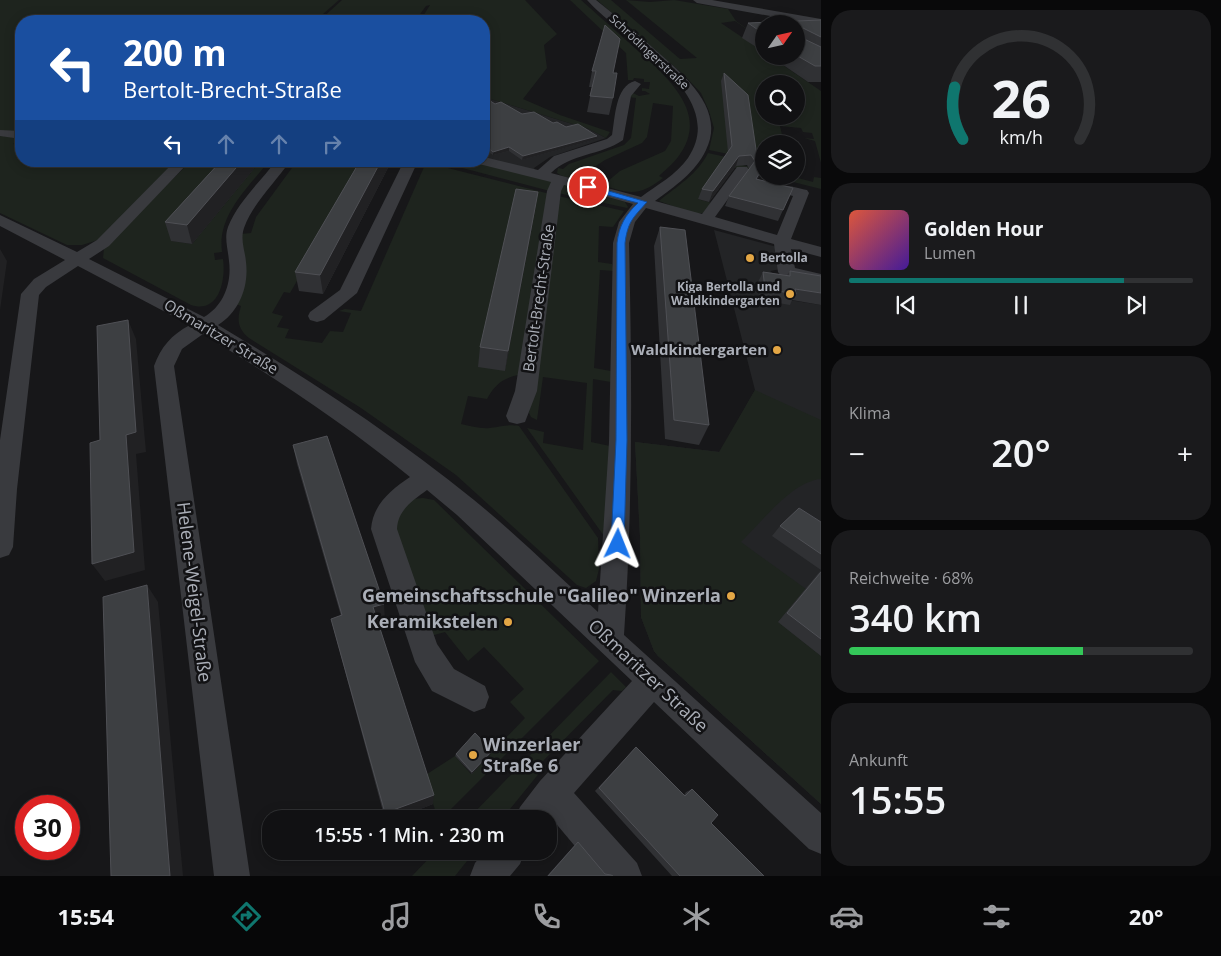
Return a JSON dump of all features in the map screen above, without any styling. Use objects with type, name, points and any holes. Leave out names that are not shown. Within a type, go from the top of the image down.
[{"type":"street","name":"Schrödingerstraße","points":[[591,0],[682,80],[696,98],[706,125],[700,150],[691,163],[675,180],[643,202]]},
{"type":"street","points":[[697,0],[748,9],[811,16],[821,22]]},
{"type":"street","points":[[748,9],[746,12],[749,17],[755,20]]},
{"type":"street","points":[[550,177],[558,160],[600,147],[613,142],[618,137],[625,95],[635,84]]},
{"type":"street","points":[[2,133],[15,134]]},
{"type":"street","points":[[490,162],[643,202],[821,252]]},
{"type":"street","points":[[0,547],[5,489],[30,294],[40,283],[102,243],[177,167]]},
{"type":"street","points":[[203,324],[220,315],[229,304],[238,269],[234,235],[241,218],[279,167]]},
{"type":"street","points":[[317,316],[348,294],[408,167]]},
{"type":"street","points":[[705,220],[742,170]]},
{"type":"street","name":"Bertolt-Brecht-Straße","points":[[517,416],[526,391],[554,192],[550,177]]},
{"type":"street","points":[[782,189],[802,194],[782,242],[787,272],[821,279]]},
{"type":"street","points":[[609,641],[618,544],[621,450],[621,243],[623,230],[631,214],[643,202]]},
{"type":"street","name":"Oßmaritzer Straße","points":[[0,220],[78,258],[203,324],[330,406],[428,478],[466,508],[821,837]]},
{"type":"street","name":"Helene-Weigel-Straße","points":[[203,324],[190,331],[174,346],[166,359],[164,372],[232,876]]},
{"type":"street","points":[[428,478],[390,508],[384,520],[384,529],[425,652],[443,680],[474,697]]},
{"type":"street","points":[[624,876],[542,806],[653,680]]},
{"type":"street","points":[[488,876],[500,860]]},
{"type":"shaded area","points":[[0,0],[339,0],[322,15],[15,15],[15,142],[13,144],[15,144],[15,167],[174,167],[98,240],[82,245],[67,245],[0,213]]},
{"type":"shaded area","points":[[342,0],[525,0],[557,34],[544,45],[547,68],[523,99],[560,115],[610,132],[606,138],[589,129],[490,99],[490,15],[424,15],[430,5],[426,6],[419,15],[326,15]]},
{"type":"shaded area","points":[[570,0],[581,0],[646,58],[643,59],[645,61],[650,61],[670,82],[685,105],[690,129],[686,143],[676,160],[659,176],[663,178],[646,189],[632,192],[624,191],[597,184],[597,182],[600,178],[608,181],[620,171],[665,151],[671,141],[673,106],[653,103],[647,137],[642,143],[605,160],[585,173],[593,176],[585,180],[575,180],[557,173],[558,168],[563,169],[569,164],[624,145],[631,138],[636,98],[629,97],[633,93],[639,96],[650,94],[642,91],[642,88],[649,89],[650,82],[634,78],[633,80],[628,80],[626,53]]},
{"type":"shaded area","points":[[597,0],[611,0],[680,59],[697,58],[626,0],[650,2],[674,0],[728,9],[736,21],[755,35],[735,21],[721,23],[755,46],[755,65],[783,65],[797,75],[755,75],[755,125],[805,125],[805,80],[821,91],[821,163],[815,141],[805,138],[814,139],[812,133],[803,132],[801,128],[780,126],[782,135],[755,135],[755,154],[750,153],[738,156],[709,150],[714,128],[701,93],[683,74]]},
{"type":"shaded area","points":[[490,99],[589,129],[606,138],[550,157],[534,168],[535,170],[490,159]]},
{"type":"shaded area","points":[[708,153],[740,160],[738,164],[755,168],[755,173],[723,165],[698,199],[712,203],[703,213],[695,214],[659,201],[680,185],[703,161]]},
{"type":"shaded area","points":[[490,165],[549,180],[552,183],[550,191],[459,167],[490,167]]},
{"type":"shaded area","points":[[185,167],[235,167],[172,241],[192,244],[255,167],[264,167],[236,203],[224,226],[222,252],[214,253],[215,260],[223,259],[222,285],[219,293],[208,305],[191,305],[103,258],[104,249]]},
{"type":"shaded area","points":[[293,167],[363,167],[290,293],[284,292],[272,313],[283,316],[277,327],[289,329],[285,338],[322,343],[330,331],[343,332],[351,313],[339,311],[345,309],[361,311],[424,167],[444,167],[550,194],[518,375],[507,378],[499,383],[487,399],[468,396],[461,424],[483,428],[507,425],[519,426],[598,538],[599,569],[596,581],[586,588],[577,585],[456,475],[361,408],[249,338],[242,331],[239,323],[241,306],[236,304],[241,234],[251,233],[256,217]]},
{"type":"shaded area","points":[[814,177],[821,178],[821,189],[805,185],[805,180],[813,182]]},
{"type":"shaded area","points":[[564,184],[625,202],[628,207],[558,193]]},
{"type":"shaded area","points":[[558,196],[624,211],[613,227],[599,226],[598,262],[612,264],[614,271],[600,270],[594,368],[611,371],[611,382],[593,379],[591,442],[610,446],[604,536],[527,428],[544,432],[543,443],[583,450],[587,383],[543,377],[537,420],[531,417],[529,413]]},
{"type":"shaded area","name":"Gemeinschaftsschule \"Galileo\" Winzerla","points":[[714,230],[777,247],[781,269],[770,271],[784,281],[789,300],[821,305],[821,804],[658,656],[654,651],[641,617],[640,537],[635,442],[720,452],[755,390]]},
{"type":"shaded area","name":"Gemeinschaftsschule \"Galileo\" Winzerla","points":[[755,390],[821,420],[821,479],[799,487],[788,495],[741,542],[806,589],[778,622],[821,656],[821,804],[658,656],[654,651],[641,617],[640,537],[635,442],[719,452]]},
{"type":"shaded area","points":[[412,499],[434,500],[599,661],[450,810],[435,810],[424,776],[455,756],[471,774],[525,718],[510,702],[524,689],[484,647],[468,661],[445,632],[427,637],[424,630],[438,625],[433,611],[419,615],[397,560],[394,515]]},
{"type":"shaded area","points":[[611,672],[626,687],[622,691],[613,690],[542,762],[545,766],[509,810],[477,810]]},
{"type":"shaded area","points":[[427,860],[468,860],[455,876],[412,876]]},
{"type":"building","points":[[821,20],[821,37],[805,29],[805,21]]},
{"type":"building","points":[[748,23],[755,23],[755,28]]},
{"type":"building","points":[[605,25],[620,39],[613,73],[617,73],[613,98],[590,96],[596,71],[592,71]]},
{"type":"building","points":[[805,39],[821,47],[821,66],[815,66],[805,60]]},
{"type":"building","points":[[724,73],[748,95],[755,143],[755,161],[751,155],[739,156],[713,191],[702,189],[732,146]]},
{"type":"building","points":[[490,101],[495,104],[501,102],[522,114],[534,112],[553,123],[557,122],[566,127],[578,124],[597,136],[523,156],[509,147],[493,152],[490,149]]},
{"type":"building","points":[[755,161],[755,185],[781,185],[793,188],[783,210],[729,196]]},
{"type":"building","points":[[215,167],[237,167],[187,225],[165,222]]},
{"type":"building","points":[[356,167],[378,167],[320,275],[295,272]]},
{"type":"building","points":[[516,189],[538,192],[508,351],[480,347]]},
{"type":"building","points":[[660,227],[685,230],[709,425],[674,420]]},
{"type":"building","points":[[790,271],[821,276],[821,293],[795,289],[796,294],[765,289],[763,272],[790,276]]},
{"type":"building","points":[[128,320],[136,432],[126,435],[134,552],[92,564],[90,443],[100,440],[97,326]]},
{"type":"building","points":[[327,436],[384,604],[373,607],[434,795],[393,810],[384,810],[331,619],[342,615],[293,445]]},
{"type":"building","points":[[799,508],[821,522],[821,554],[780,526]]},
{"type":"building","points":[[821,572],[821,639],[787,613]]},
{"type":"building","points":[[147,585],[170,876],[111,876],[103,597]]},
{"type":"building","name":"Winzerlaer Straße 6","points":[[475,733],[492,751],[472,772],[456,754]]},
{"type":"building","points":[[636,747],[685,796],[692,789],[718,815],[711,823],[764,876],[680,876],[599,788]]},
{"type":"building","points":[[578,842],[605,874],[613,876],[548,876]]},
{"type":"place","name":"Bertolla","points":[[750,258]]},
{"type":"place","name":"Kiga Bertolla und Waldkindergarten","points":[[790,294]]},
{"type":"place","name":"Waldkindergarten","points":[[777,350]]},
{"type":"place","name":"Gemeinschaftsschule \"Galileo\" Winzerla","points":[[731,596]]},
{"type":"place","name":"Keramikstelen","points":[[508,622]]},
{"type":"place","name":"Winzerlaer Straße 6","points":[[473,755]]},
{"type":"route","points":[[588,187],[643,202],[631,214],[623,230],[621,243],[622,440],[618,544]]}]
